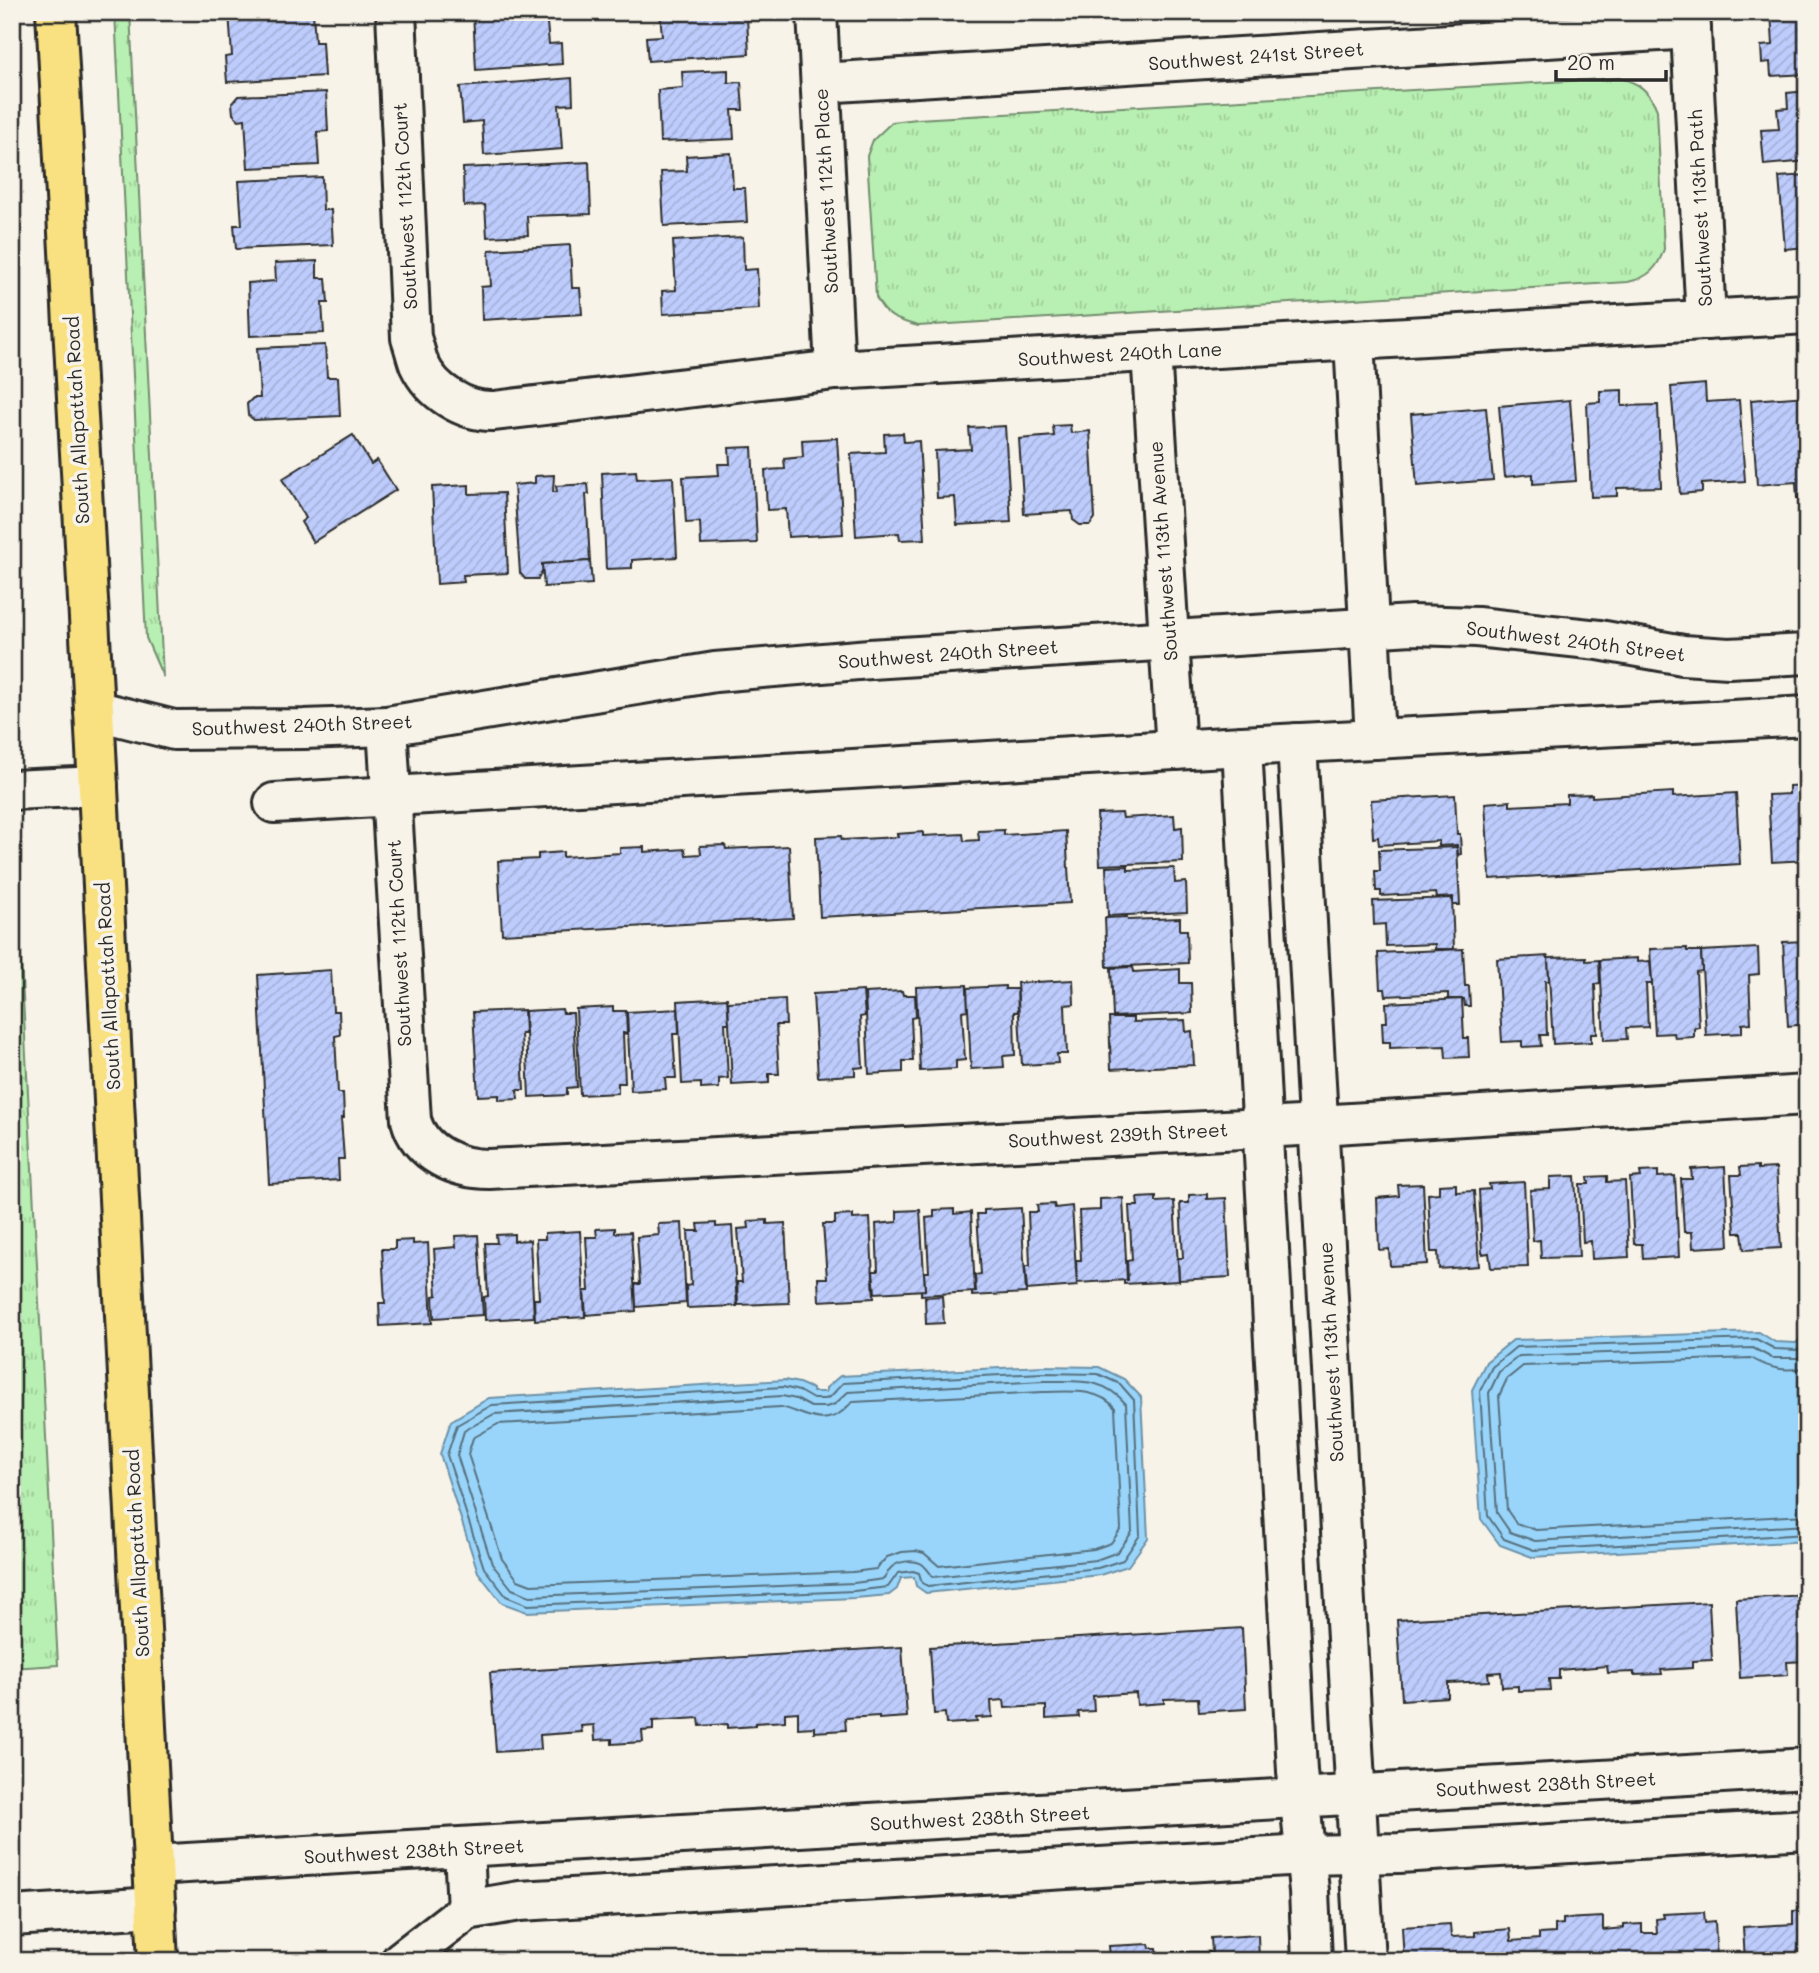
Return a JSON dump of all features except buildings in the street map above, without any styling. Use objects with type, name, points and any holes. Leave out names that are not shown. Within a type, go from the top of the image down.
[{"type":"main road","name":"South Allapattah Road","points":[[56,12],[158,1961]]},
{"type":"street","name":"Southwest 112th Court","points":[[396,12],[411,338],[418,362],[426,376],[440,390]]},
{"type":"street","name":"Southwest 112th Place","points":[[817,12],[835,370]]},
{"type":"street","name":"Southwest 241st Street","points":[[821,83],[1691,21]]},
{"type":"street","name":"Southwest 113th Path","points":[[1691,21],[1706,320]]},
{"type":"street","name":"Southwest 240th Lane","points":[[440,390],[465,407],[494,411],[835,370],[1807,314]]},
{"type":"street","points":[[1354,340],[1375,738]]},
{"type":"street","name":"Southwest 113th Avenue","points":[[1151,352],[1176,750]]},
{"type":"street","name":"Southwest 240th Street","points":[[94,710],[173,730],[387,726],[715,673],[870,659],[1412,625],[1477,627],[1599,640],[1684,655],[1729,658],[1807,654]]},
{"type":"street","points":[[274,803],[1375,738],[1807,716]]},
{"type":"street","name":"Southwest 112th Court","points":[[387,726],[409,1107],[414,1133],[433,1151]]},
{"type":"street","name":"Southwest 113th Avenue","points":[[1297,743],[1365,1961]]},
{"type":"street","points":[[1242,746],[1297,1771],[1312,1961]]},
{"type":"street","points":[[12,790],[98,786]]},
{"type":"street","name":"Southwest 239th Street","points":[[433,1151],[460,1166],[489,1169],[1318,1125],[1807,1095]]},
{"type":"street","name":"Southwest 238th Street","points":[[153,1865],[1807,1768]]},
{"type":"street","points":[[401,1961],[467,1910],[520,1901],[1807,1829]]},
{"type":"street","points":[[464,1848],[467,1910]]},
{"type":"street","points":[[12,1916],[156,1907]]},
{"type":"path","points":[[12,855],[19,848]]},
{"type":"green space","points":[[115,12],[130,12],[163,677],[146,638]]},
{"type":"green space","points":[[1619,78],[1642,88],[1657,110],[1664,249],[1659,262],[1651,271],[1635,280],[918,326],[893,317],[884,310],[876,297],[867,156],[873,140],[892,122]]},
{"type":"green space","points":[[12,868],[17,884],[58,1665],[12,1668]]},
{"type":"water","points":[[1759,1332],[1775,1342],[1796,1343],[1807,1333],[1807,1541],[1532,1557],[1500,1545],[1481,1519],[1472,1390],[1486,1362],[1513,1340]]},
{"type":"water","points":[[1043,1366],[1099,1367],[1124,1379],[1141,1397],[1148,1538],[1128,1566],[1100,1575],[926,1593],[916,1586],[914,1577],[901,1578],[897,1589],[889,1595],[527,1612],[502,1603],[478,1572],[440,1454],[451,1421],[489,1398],[785,1380],[813,1389],[813,1392],[826,1392],[826,1388],[840,1376]]}]
